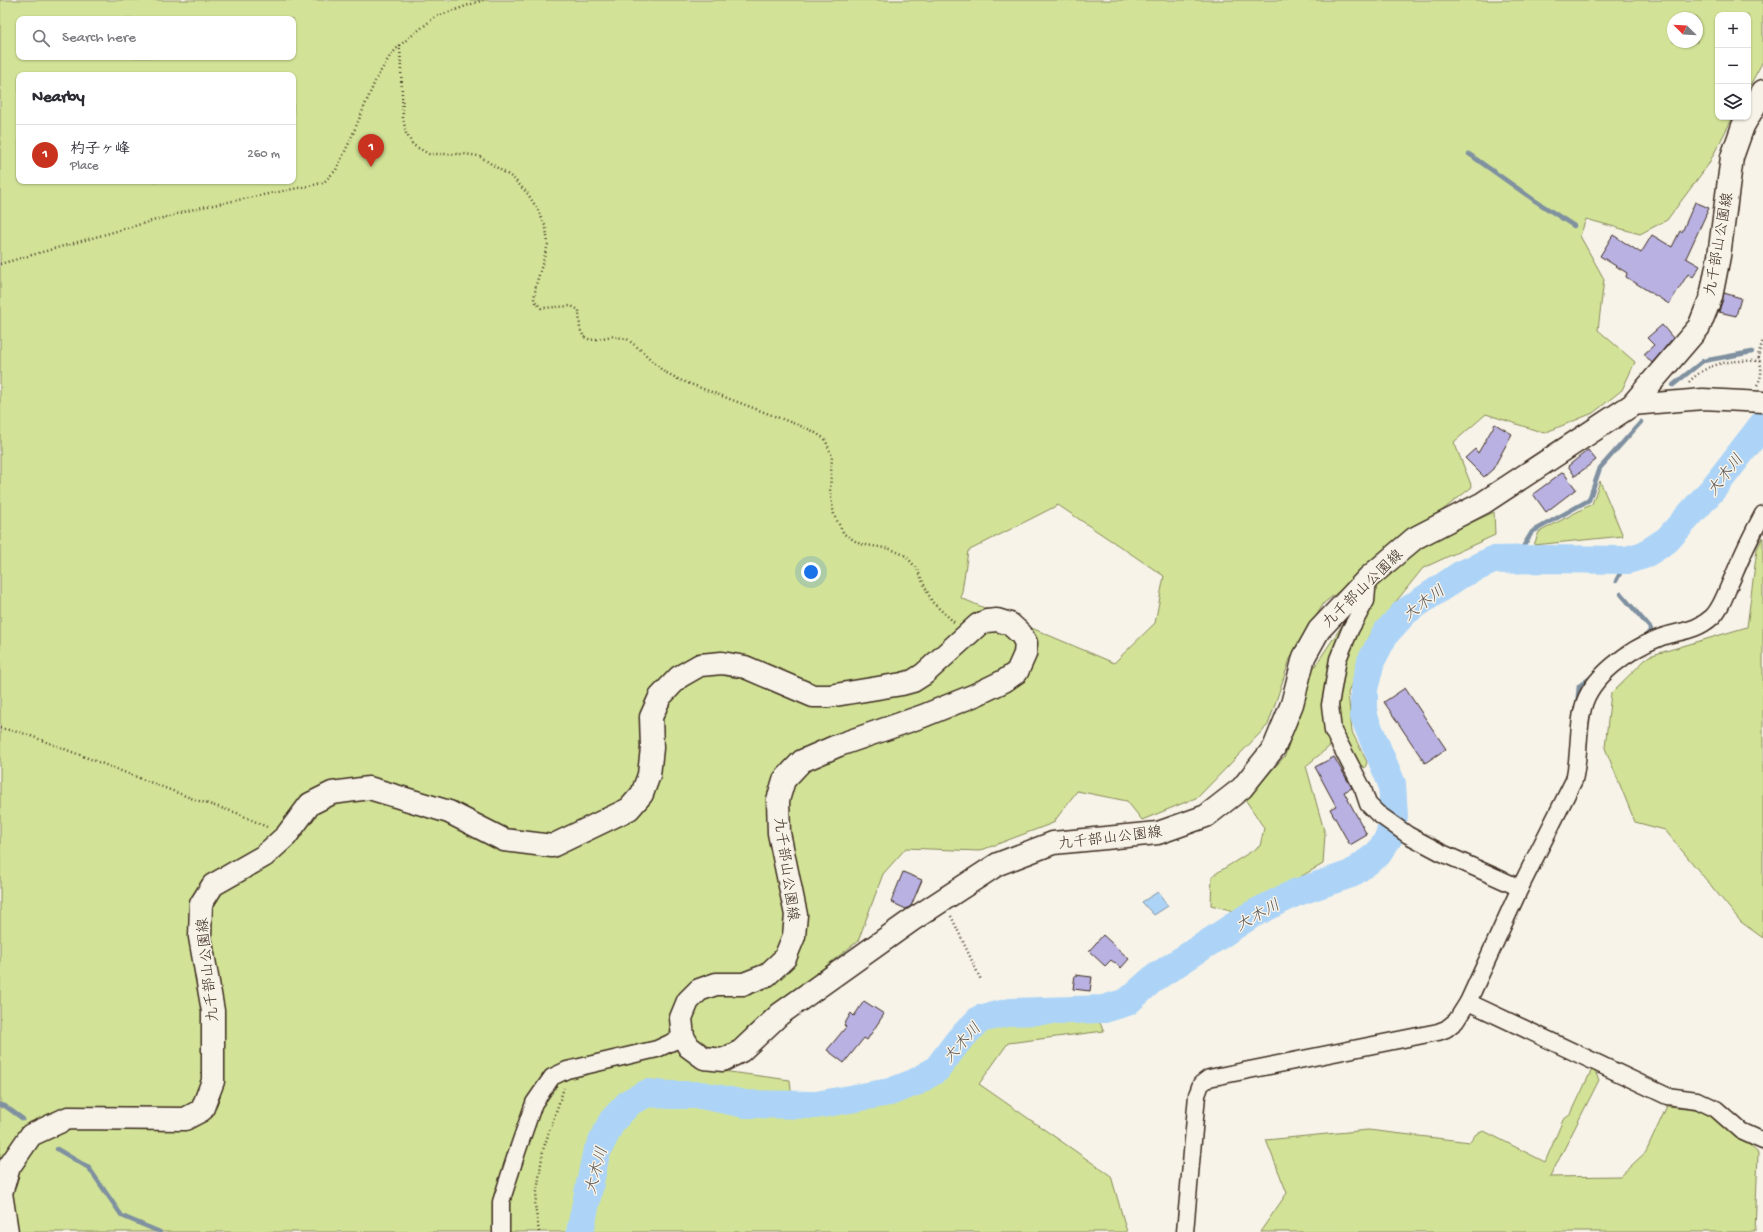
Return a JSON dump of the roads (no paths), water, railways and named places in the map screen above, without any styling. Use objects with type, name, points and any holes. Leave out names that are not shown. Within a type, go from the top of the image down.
[{"type":"main road","name":"九千部山公園線","points":[[8,1232],[1,1193],[9,1167],[32,1135],[68,1118],[185,1119],[202,1110],[213,1081],[213,1011],[200,936],[201,904],[213,886],[264,856],[286,836],[310,804],[332,793],[369,788],[449,812],[504,840],[552,846],[629,809],[642,794],[649,775],[652,748],[651,717],[660,697],[679,677],[700,665],[722,663],[745,667],[813,696],[829,696],[902,684],[913,680],[924,674],[978,625],[987,621],[997,620],[1010,624],[1021,634],[1026,643],[1025,654],[1017,672],[1004,681],[975,695],[923,716],[839,745],[802,761],[784,780],[778,800],[779,834],[796,915],[794,936],[784,958],[767,975],[744,984],[716,984],[699,990],[688,1001],[681,1018],[683,1037],[689,1047],[704,1058],[723,1060],[741,1051],[780,1014],[912,920],[998,864],[1053,843],[1158,833],[1206,816],[1242,788],[1274,748],[1292,704],[1304,657],[1319,630],[1368,578],[1415,538],[1483,503],[1632,405],[1699,327],[1711,297],[1719,256],[1732,157],[1743,126],[1763,91]]},
{"type":"street","points":[[1632,405],[1703,399],[1755,401]]},
{"type":"street","points":[[1185,1232],[1197,1095],[1201,1084],[1209,1078],[1438,1032],[1446,1029],[1456,1021],[1468,1002],[1520,888],[1574,780],[1578,763],[1582,709],[1590,689],[1594,683],[1610,668],[1643,645],[1660,637],[1696,628],[1712,617],[1723,599],[1763,514]]},
{"type":"street","points":[[1368,578],[1366,601],[1350,630],[1338,659],[1330,705],[1333,731],[1363,789],[1368,804],[1376,813],[1408,835],[1440,852],[1520,888]]},
{"type":"street","points":[[1468,1002],[1667,1096],[1696,1100],[1716,1109],[1741,1130],[1763,1141]]},
{"type":"street","points":[[501,1232],[501,1202],[534,1103],[552,1077],[567,1070],[657,1049],[683,1037]]},
{"type":"water","points":[[1158,892],[1168,906],[1154,915],[1142,902]]},
{"type":"waterway","points":[[1469,154],[1574,226]]},
{"type":"waterway","points":[[1673,385],[1703,361],[1752,352]]},
{"type":"waterway","points":[[1493,560],[1523,547],[1532,532],[1589,500],[1600,468],[1641,422]]},
{"type":"waterway","name":"大木川","points":[[580,1232],[596,1154],[612,1121],[630,1102],[648,1093],[701,1095],[745,1104],[816,1105],[890,1092],[916,1082],[937,1069],[959,1040],[980,1019],[1011,1012],[1104,1009],[1127,1002],[1153,979],[1251,915],[1295,893],[1351,874],[1378,854],[1389,837],[1394,816],[1392,784],[1364,717],[1364,689],[1371,661],[1385,634],[1405,612],[1460,575],[1493,560],[1627,560],[1644,555],[1667,540],[1712,490],[1763,424]]},
{"type":"waterway","points":[[1616,581],[1627,560]]},
{"type":"waterway","points":[[1621,594],[1651,629],[1644,639]]},
{"type":"waterway","points":[[1577,705],[1579,686],[1593,676]]},
{"type":"waterway","points":[[0,1105],[5,1106],[23,1119]]},
{"type":"waterway","points":[[57,1149],[89,1168],[122,1216],[160,1232]]},
{"type":"place","name":"杓子ヶ峰","points":[[371,167]]}]
